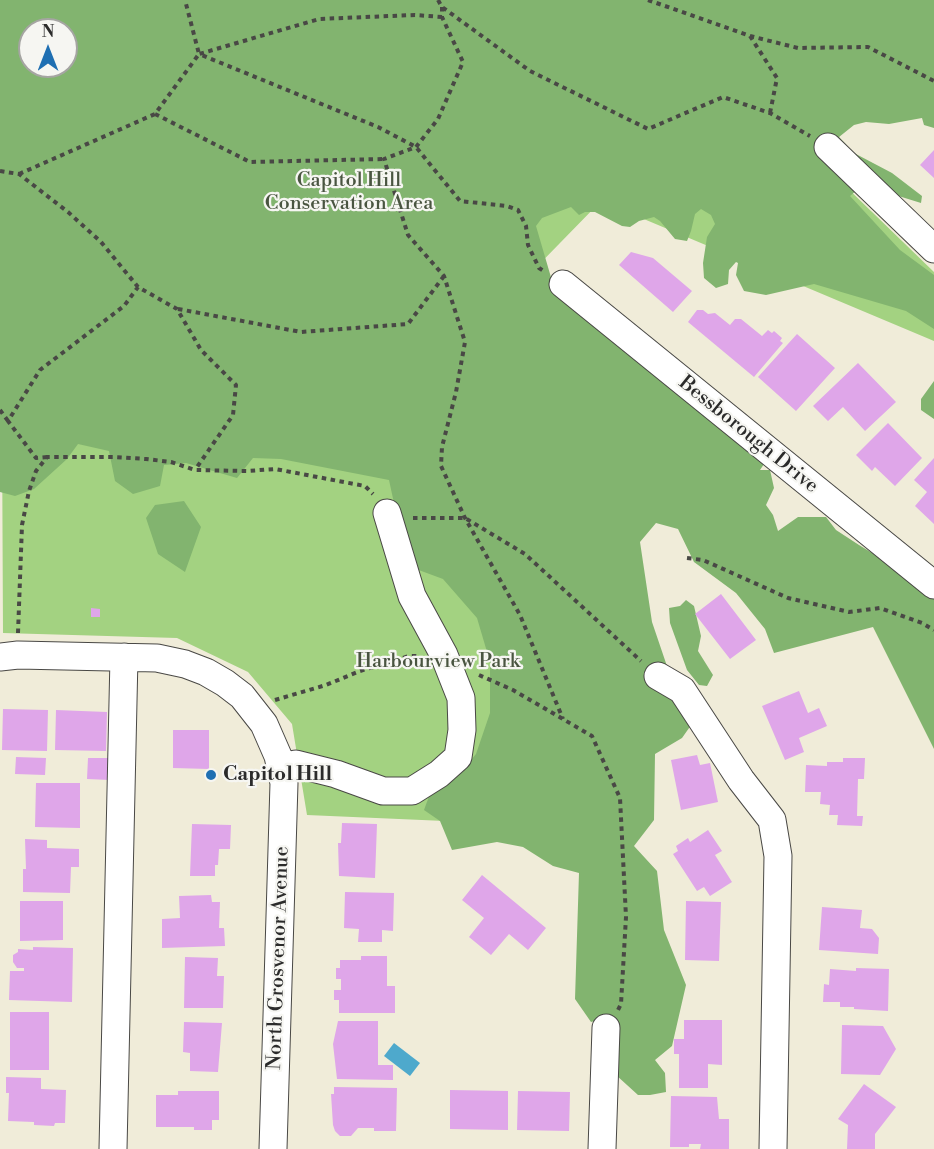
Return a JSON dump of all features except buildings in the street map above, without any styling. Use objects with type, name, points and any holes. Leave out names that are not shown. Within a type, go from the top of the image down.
[{"type":"street","points":[[828,147],[934,249]]},
{"type":"street","name":"Bessborough Drive","points":[[563,284],[934,585]]},
{"type":"street","points":[[281,767],[296,764],[318,769],[382,791],[411,791],[439,774],[459,757],[462,730],[461,698],[444,656],[411,596],[387,513]]},
{"type":"street","name":"North Grosvenor Avenue","points":[[9,656],[158,658],[184,664],[206,672],[225,683],[242,696],[264,724],[281,767],[284,783],[273,1149]]},
{"type":"street","points":[[113,1149],[124,657]]},
{"type":"street","points":[[658,676],[682,690],[741,780],[772,820],[778,856],[773,1149]]},
{"type":"street","points":[[602,1149],[606,1028]]},
{"type":"path","points":[[185,0],[199,54]]},
{"type":"path","points":[[438,0],[442,7],[530,71],[648,129],[723,97],[770,112],[828,147]]},
{"type":"path","points":[[648,0],[750,36],[798,48],[868,46],[934,81]]},
{"type":"path","points":[[155,114],[249,162],[384,159],[416,147],[438,119],[463,62],[442,17],[442,7]]},
{"type":"path","points":[[19,174],[155,114],[199,54],[319,20],[415,15],[442,17]]},
{"type":"path","points":[[750,36],[777,78],[770,112]]},
{"type":"path","points":[[199,54],[378,127],[416,147],[460,201],[507,206],[518,210],[526,226],[528,245],[539,268],[563,284]]},
{"type":"path","points":[[384,159],[408,235],[444,276],[465,342],[456,392],[442,447],[441,466],[465,518],[520,615],[563,719]]},
{"type":"path","points":[[0,171],[19,174],[68,212],[101,242],[138,287],[177,309],[301,332],[408,324],[444,276]]},
{"type":"path","points":[[8,421],[40,370],[124,306],[138,287]]},
{"type":"path","points":[[177,309],[201,350],[236,385],[233,415],[195,470]]},
{"type":"path","points":[[0,410],[36,458],[113,456],[171,462],[195,470],[275,469],[364,486],[378,499],[387,513],[419,520],[465,518],[525,554],[658,676]]},
{"type":"path","points":[[9,656],[22,525],[36,471],[47,457]]},
{"type":"path","points":[[687,558],[703,560],[788,598],[849,612],[880,608],[922,623],[934,630]]},
{"type":"path","points":[[252,710],[267,702],[326,685],[360,671],[409,656],[444,656],[487,680],[513,690],[592,736],[620,798],[626,917],[621,1004],[606,1028]]},
{"type":"green space","name":"Capitol Hill Conservation Area","points":[[0,0],[934,0],[849,109],[808,150],[934,272],[934,341],[601,201],[518,286],[597,587],[583,827],[307,815],[292,724],[248,672],[177,638],[3,633]]},
{"type":"green space","name":"Capitol Hill Conservation Area","points":[[0,0],[934,0],[934,128],[924,125],[922,118],[889,124],[866,122],[854,125],[839,137],[854,153],[892,173],[922,196],[921,203],[863,185],[850,196],[900,250],[934,275],[934,329],[906,311],[814,284],[766,295],[744,291],[736,275],[738,263],[736,262],[729,270],[728,284],[716,288],[704,278],[703,263],[707,237],[715,224],[711,215],[701,209],[695,214],[687,241],[675,239],[654,217],[639,221],[630,227],[622,226],[595,212],[585,212],[579,215],[571,207],[542,218],[536,226],[555,291],[766,461],[760,470],[770,470],[774,488],[766,505],[773,515],[778,531],[798,517],[826,517],[836,530],[887,562],[934,582],[934,749],[873,627],[774,653],[765,629],[736,593],[694,562],[678,529],[656,523],[640,542],[652,622],[670,675],[701,711],[682,738],[655,754],[654,820],[634,846],[657,871],[664,930],[686,985],[672,1046],[655,1060],[665,1073],[666,1092],[638,1095],[616,1075],[609,1017],[591,1022],[575,999],[579,873],[553,866],[523,847],[497,842],[452,850],[440,821],[424,810],[431,791],[458,776],[476,754],[490,713],[490,662],[477,618],[443,579],[416,569],[400,531],[389,480],[281,459],[253,458],[237,478],[186,463],[164,465],[160,486],[133,494],[115,481],[109,451],[78,444],[67,459],[34,489],[15,496],[0,492]]},
{"type":"green space","points":[[934,381],[934,419],[921,410],[921,399]]},
{"type":"green space","points":[[184,501],[201,527],[185,572],[158,554],[146,518],[155,505]]},
{"type":"green space","points":[[686,600],[694,606],[701,636],[698,651],[713,675],[707,686],[699,685],[687,670],[670,623],[669,608],[680,606]]},
{"type":"water","points":[[394,1043],[420,1063],[410,1076],[384,1056]]},
{"type":"place","name":"Capitol Hill","points":[[211,775]]},
{"type":"park label","name":"Harbourview Park","points":[[438,662]]}]
